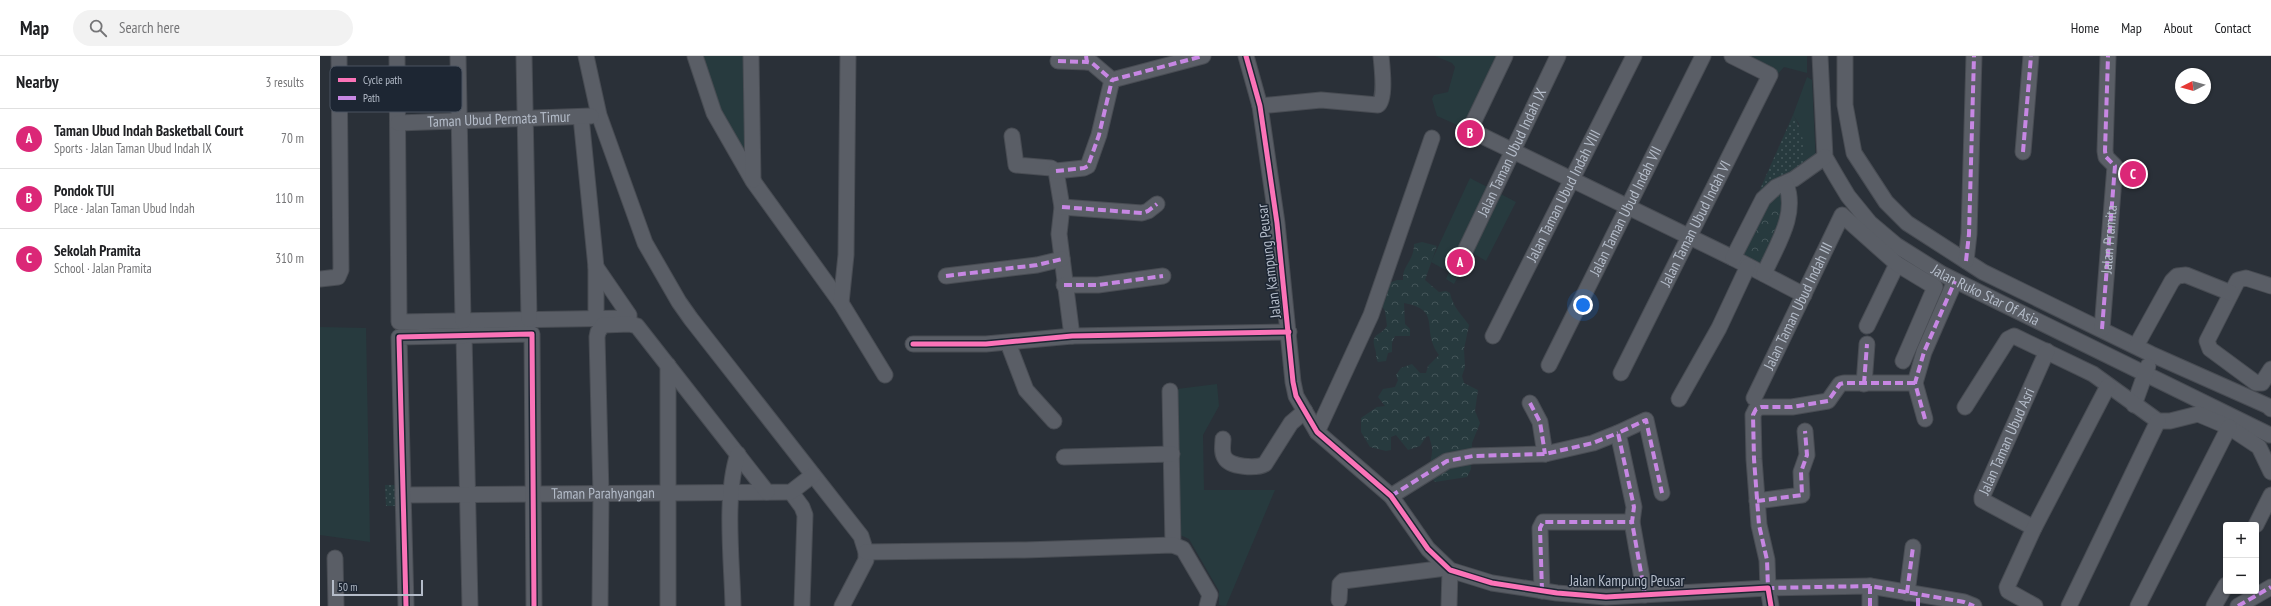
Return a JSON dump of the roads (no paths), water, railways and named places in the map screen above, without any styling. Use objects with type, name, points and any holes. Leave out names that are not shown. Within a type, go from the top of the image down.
[{"type":"street","points":[[339,56],[339,66]]},
{"type":"street","points":[[397,56],[397,66]]},
{"type":"street","points":[[458,56],[458,66]]},
{"type":"street","points":[[524,56],[529,319]]},
{"type":"street","points":[[586,56],[599,115],[645,243],[673,291],[699,328],[861,536],[866,552],[864,565],[851,586],[842,606]]},
{"type":"street","points":[[695,56],[714,113],[752,181],[841,303],[885,375]]},
{"type":"street","points":[[751,56],[752,181]]},
{"type":"street","points":[[841,303],[846,255],[848,56]]},
{"type":"street","points":[[1112,80],[1203,56]]},
{"type":"street","name":"Jalan Kampung Peusar","points":[[1246,56],[1260,106],[1277,223],[1293,382],[1296,396],[1317,432],[1390,496],[1428,549],[1448,569],[1492,583],[1552,597],[1607,601],[1645,595],[1768,588],[1870,586],[1914,598],[1964,602],[1974,606]]},
{"type":"street","points":[[1260,106],[1321,100],[1378,105],[1381,100],[1383,84],[1381,56]]},
{"type":"street","points":[[1505,56],[1472,129],[1572,180],[1733,258],[1804,295]]},
{"type":"street","name":"Jalan Taman Ubud Indah IX","points":[[1466,249],[1558,56]]},
{"type":"street","name":"Jalan Taman Ubud Indah VIII","points":[[1493,336],[1634,56]]},
{"type":"street","name":"Jalan Taman Ubud Indah VII","points":[[1549,365],[1629,208],[1702,56]]},
{"type":"street","name":"Jalan Taman Ubud Indah VI","points":[[1621,373],[1690,238],[1770,75],[1732,56]]},
{"type":"street","points":[[1966,261],[1969,234],[1974,56]]},
{"type":"street","points":[[2023,152],[2031,56]]},
{"type":"street","name":"Jalan Pramita","points":[[2102,329],[2115,166],[2106,157],[2105,151],[2108,56]]},
{"type":"street","points":[[1820,58],[1845,58]]},
{"type":"street","name":"Jalan Ruko Star Of Asia","points":[[1820,58],[1825,157],[1848,196],[1870,223],[1896,245],[1942,274],[2271,437]]},
{"type":"street","name":"Jalan Ruko Star Of Asia","points":[[1845,58],[1845,105],[1853,148],[1868,177],[1886,202],[1907,223],[1983,272],[2151,354],[2268,406],[2271,409]]},
{"type":"street","points":[[1058,61],[1087,59],[1112,80]]},
{"type":"street","points":[[1012,136],[1016,165],[1051,168],[1056,171],[1084,168],[1088,166],[1099,135],[1112,80]]},
{"type":"street","points":[[320,279],[338,277],[341,270],[340,112]]},
{"type":"street","points":[[398,112],[399,322],[532,334],[534,606]]},
{"type":"street","points":[[459,112],[470,606]]},
{"type":"street","name":"Taman Ubud Permata Timur","points":[[398,123],[459,122],[599,115]]},
{"type":"street","points":[[581,117],[596,267],[596,318]]},
{"type":"street","points":[[1317,432],[1371,315],[1432,138]]},
{"type":"street","points":[[1733,258],[1763,199],[1776,187],[1786,184],[1825,157]]},
{"type":"street","points":[[1056,171],[1062,207],[1059,234],[1064,285],[1072,336]]},
{"type":"street","points":[[1764,274],[1789,215],[1789,192],[1786,184]]},
{"type":"street","points":[[1870,223],[1886,202]]},
{"type":"street","points":[[1062,207],[1142,213],[1148,211],[1157,204]]},
{"type":"street","name":"Jalan Taman Ubud Indah III","points":[[1754,398],[1842,215],[1897,264]]},
{"type":"street","points":[[946,276],[1037,265],[1062,259]]},
{"type":"street","points":[[1867,326],[1897,264],[1935,287],[1903,361]]},
{"type":"street","points":[[1678,399],[1718,328],[1748,266]]},
{"type":"street","points":[[406,606],[399,337],[529,319],[630,317],[596,267]]},
{"type":"street","points":[[1974,289],[1983,272]]},
{"type":"street","points":[[2136,346],[2172,281],[2177,276],[2186,275],[2231,293]]},
{"type":"street","points":[[1064,285],[1098,285],[1163,276]]},
{"type":"street","points":[[2271,286],[2242,278],[2238,280],[2206,341],[2208,345],[2256,383],[2262,383],[2271,369]]},
{"type":"street","points":[[1925,419],[1915,383],[1924,352],[1956,280]]},
{"type":"street","points":[[600,606],[601,494],[598,332],[603,325],[634,324],[668,365],[767,492]]},
{"type":"street","points":[[913,344],[1008,343],[1072,336],[1289,332]]},
{"type":"street","points":[[1965,407],[2010,337],[2014,336],[2093,374],[2158,421],[2170,421],[2198,414],[2229,427],[2259,447],[2271,472]]},
{"type":"street","points":[[1008,343],[1026,390],[1054,421]]},
{"type":"street","points":[[1864,384],[1867,344]]},
{"type":"street","name":"Jalan Taman Ubud Asri","points":[[2034,528],[1982,500],[1982,498],[2047,351]]},
{"type":"street","points":[[2134,405],[2146,375],[2151,354]]},
{"type":"street","points":[[668,365],[668,606]]},
{"type":"street","points":[[1771,606],[1768,588],[1767,560],[1759,525],[1757,501],[1753,415],[1756,409],[1761,407],[1792,407],[1828,401],[1841,383],[1915,383]]},
{"type":"street","points":[[2035,606],[2007,590],[2034,528],[2108,386]]},
{"type":"street","points":[[1170,391],[1173,545]]},
{"type":"street","points":[[1530,403],[1540,422],[1545,454]]},
{"type":"street","points":[[1223,439],[1223,456],[1226,460],[1233,464],[1259,467],[1265,464],[1291,423],[1306,411]]},
{"type":"street","points":[[1390,496],[1447,461],[1473,456],[1545,454],[1593,443],[1646,420],[1662,493]]},
{"type":"street","points":[[2069,606],[2158,421]]},
{"type":"street","points":[[2138,606],[2229,427]]},
{"type":"street","points":[[1757,501],[1802,495],[1801,472],[1807,455],[1805,430]]},
{"type":"street","points":[[1618,433],[1634,507],[1632,522],[1645,595]]},
{"type":"street","points":[[733,606],[731,494],[734,467],[738,454]]},
{"type":"street","points":[[1064,456],[1172,454]]},
{"type":"street","points":[[802,606],[805,515],[802,506],[791,492],[813,475]]},
{"type":"street","name":"Taman Parahyangan","points":[[403,495],[731,494],[791,492]]},
{"type":"street","points":[[2258,522],[2271,495]]},
{"type":"street","points":[[1552,597],[1540,528],[1543,522],[1632,522]]},
{"type":"street","points":[[866,552],[1025,550],[1173,545],[1183,549],[1210,595],[1207,606]]},
{"type":"street","points":[[1913,547],[1914,598]]},
{"type":"street","points":[[335,558],[336,606]]},
{"type":"street","points":[[1339,600],[1340,584],[1344,581],[1448,569],[1449,606]]},
{"type":"street","points":[[1870,586],[1870,606]]},
{"type":"street","points":[[2238,606],[2271,587]]},
{"type":"street","points":[[2214,606],[2223,590]]},
{"type":"place","name":"Pondok TUI","points":[[1470,133]]},
{"type":"place","name":"Sekolah Pramita","points":[[2133,174]]},
{"type":"place","name":"Taman Ubud Indah Basketball Court","points":[[1460,262]]}]
